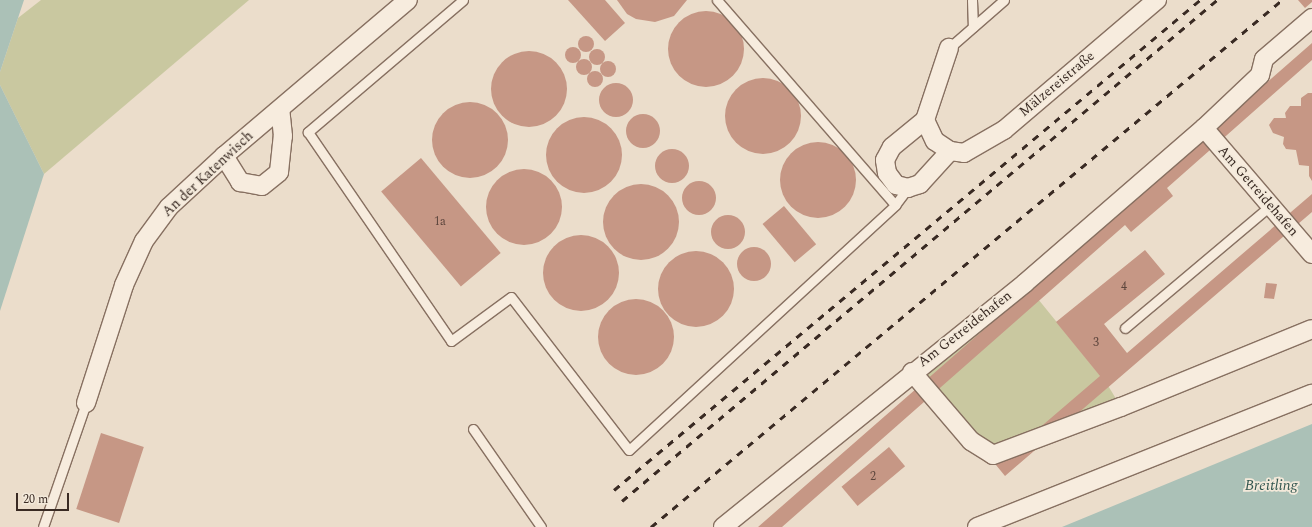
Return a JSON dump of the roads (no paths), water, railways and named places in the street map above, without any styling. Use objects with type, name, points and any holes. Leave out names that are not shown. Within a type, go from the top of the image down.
[{"type":"street","name":"An der Katenwisch","points":[[86,403],[124,285],[144,241],[170,206],[224,156],[408,0]]},
{"type":"street","name":"Mälzereistraße","points":[[950,151],[964,153],[1004,130],[1157,0]]},
{"type":"street","name":"Am Getreidehafen","points":[[1312,18],[1264,59],[1260,75],[1204,128],[1025,283],[912,372],[970,441],[993,455],[1121,407],[1312,329]]},
{"type":"street","points":[[925,120],[935,141],[950,151],[920,184],[908,188],[896,185],[887,173],[886,160],[892,147],[925,120],[949,48]]},
{"type":"street","points":[[224,156],[240,182],[262,186],[279,172],[283,136],[280,109]]},
{"type":"street","name":"Am Getreidehafen","points":[[1204,128],[1312,254]]},
{"type":"street","points":[[723,527],[912,372]]},
{"type":"street","points":[[976,527],[1312,394]]},
{"type":"lane","points":[[463,0],[308,132],[451,341],[511,297],[629,450],[895,205],[908,188]]},
{"type":"lane","points":[[717,0],[895,205]]},
{"type":"lane","points":[[972,0],[973,27]]},
{"type":"lane","points":[[949,48],[1004,0]]},
{"type":"lane","points":[[1125,328],[1270,206]]},
{"type":"lane","points":[[43,527],[86,403]]},
{"type":"lane","points":[[473,429],[541,527]]},
{"type":"water","points":[[0,0],[24,0],[0,72]]},
{"type":"water","points":[[0,85],[44,174],[0,311]]},
{"type":"water","name":"Breitling","points":[[1312,424],[1312,527],[1062,527]]},
{"type":"railway","points":[[614,490],[1200,0]]},
{"type":"railway","points":[[622,501],[1217,0]]},
{"type":"railway","points":[[651,527],[1282,0]]}]
